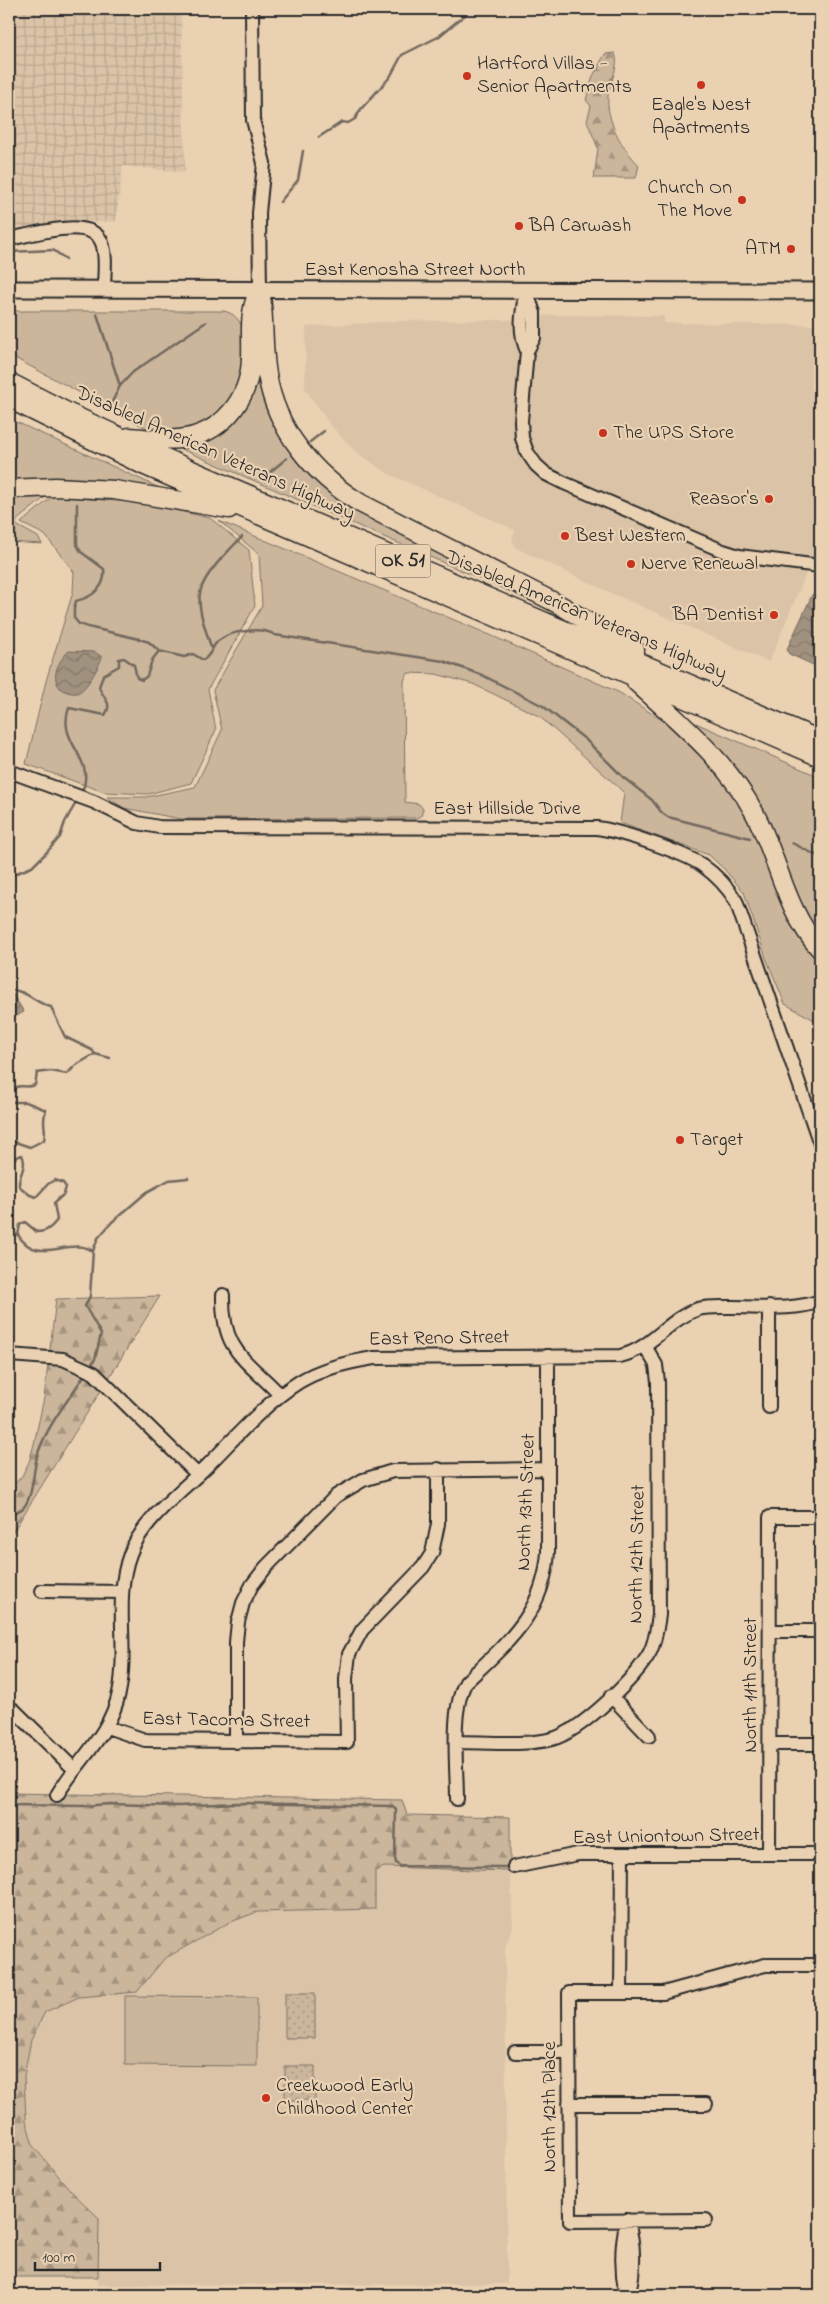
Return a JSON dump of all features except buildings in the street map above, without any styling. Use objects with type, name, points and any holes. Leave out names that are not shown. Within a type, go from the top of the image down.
[{"type":"highway","points":[[117,436],[179,439],[206,431],[227,417],[238,404],[248,379],[252,359],[251,310],[260,289]]},
{"type":"highway","points":[[260,289],[263,310],[266,374],[270,391],[282,421],[300,451],[325,478],[360,503],[560,605],[690,684]]},
{"type":"highway","name":"Disabled American Veterans Highway","points":[[9,382],[117,436],[820,740]]},
{"type":"highway","name":"Disabled American Veterans Highway","points":[[9,399],[144,466],[820,757]]},
{"type":"highway","points":[[9,488],[55,487],[114,490],[254,512]]},
{"type":"highway","points":[[628,674],[696,737],[721,764],[745,797],[770,846],[795,911],[820,949]]},
{"type":"main road","name":"East Kenosha Street North","points":[[9,289],[820,291]]},
{"type":"street","points":[[252,9],[253,120],[264,163],[259,213],[260,289]]},
{"type":"street","points":[[9,239],[71,228],[84,228],[96,233],[102,242],[104,250],[104,289]]},
{"type":"street","points":[[526,290],[534,313],[534,338],[527,351],[521,431],[524,446],[536,465],[552,478],[723,551],[739,556],[820,566]]},
{"type":"street","name":"East Hillside Drive","points":[[9,772],[94,802],[138,823],[158,827],[597,828],[625,834],[692,859],[716,876],[736,901],[820,1144]]},
{"type":"street","points":[[223,1295],[223,1317],[230,1341],[242,1357],[280,1395]]},
{"type":"street","name":"East Reno Street","points":[[56,1795],[99,1740],[113,1715],[121,1684],[122,1592],[128,1561],[139,1537],[156,1517],[280,1395],[300,1382],[321,1372],[356,1360],[374,1358],[620,1356],[631,1354],[645,1346],[672,1322],[700,1309],[801,1306],[820,1301]]},
{"type":"street","points":[[769,1407],[770,1307]]},
{"type":"street","name":"North 12th Street","points":[[611,1696],[637,1670],[649,1653],[655,1639],[659,1615],[658,1382],[656,1365],[645,1346]]},
{"type":"street","points":[[9,1355],[51,1356],[78,1364],[94,1373],[198,1475]]},
{"type":"street","name":"North 13th Street","points":[[457,1799],[456,1712],[462,1690],[466,1682],[518,1631],[527,1619],[542,1589],[548,1552],[548,1356]]},
{"type":"street","name":"East Tacoma Street","points":[[107,1727],[145,1740],[347,1742],[346,1679],[349,1654],[354,1642],[368,1623],[423,1568],[432,1553],[438,1524],[438,1469]]},
{"type":"street","points":[[236,1742],[236,1637],[240,1615],[248,1593],[266,1567],[336,1496],[363,1480],[394,1471],[548,1469]]},
{"type":"street","name":"North 11th Street","points":[[769,1854],[770,1517],[820,1517]]},
{"type":"street","points":[[42,1591],[122,1592]]},
{"type":"street","points":[[770,1631],[820,1631]]},
{"type":"street","points":[[457,1742],[528,1742],[551,1740],[574,1729],[611,1696],[649,1736]]},
{"type":"street","points":[[14,1710],[74,1770]]},
{"type":"street","points":[[770,1744],[820,1744]]},
{"type":"street","name":"East Uniontown Street","points":[[514,1867],[578,1854],[820,1854]]},
{"type":"street","points":[[622,1855],[621,1993],[663,1992],[765,1965],[820,1965]]},
{"type":"street","name":"North 12th Place","points":[[621,1993],[569,1993],[570,2220],[627,2220]]},
{"type":"street","points":[[515,2052],[568,2052]]},
{"type":"street","points":[[569,2104],[706,2104]]},
{"type":"street","points":[[627,2295],[632,2282],[632,2235],[627,2220],[706,2220]]},
{"type":"shaded area","points":[[9,9],[181,9],[185,172],[123,166],[116,221],[9,228]]},
{"type":"shaded area","points":[[552,315],[664,316],[664,323],[820,325],[820,563],[808,569],[769,662],[611,593],[516,548],[512,540],[515,530],[389,474],[356,452],[332,427],[305,389],[306,327],[398,321],[506,320]]},
{"type":"shaded area","name":"Creekwood Early Childhood Center","points":[[384,1867],[510,1871],[513,1927],[505,1947],[507,2284],[98,2285],[99,2218],[71,2191],[33,2146],[26,2120],[24,2076],[31,2040],[45,2012],[79,1997],[137,1992],[164,1959],[228,1923],[257,1911],[306,1909]]},
{"type":"green space","points":[[615,53],[616,68],[608,95],[609,114],[621,142],[639,165],[636,178],[594,178],[598,148],[587,121],[591,106],[586,100],[593,76],[605,54]]},
{"type":"green space","points":[[9,311],[224,311],[235,317],[242,327],[245,341],[245,357],[242,374],[230,403],[216,418],[191,429],[173,432],[154,432],[9,355]]},
{"type":"green space","points":[[258,366],[304,467],[336,497],[557,612],[174,446],[200,441]]},
{"type":"green space","points":[[9,418],[14,421],[175,495],[9,485]]},
{"type":"green space","points":[[48,495],[17,520],[16,525],[38,537],[42,544],[9,542],[9,497]]},
{"type":"green space","points":[[53,496],[143,503],[210,518],[249,550],[255,606],[208,689],[216,730],[191,783],[148,794],[104,792],[26,764],[46,681],[73,592],[74,572],[45,535],[21,523]]},
{"type":"green space","points":[[219,521],[490,635],[620,693],[677,730],[732,787],[820,957],[820,1023],[785,1004],[766,958],[744,892],[724,869],[709,855],[620,823],[624,793],[616,785],[539,716],[473,684],[436,674],[408,673],[404,681],[405,802],[419,804],[423,809],[421,816],[415,818],[181,819],[124,808],[107,797],[146,797],[195,787],[222,730],[213,690],[262,606],[259,554]]},
{"type":"green space","points":[[691,721],[820,777],[820,944],[811,932],[776,849]]},
{"type":"green space","points":[[160,1296],[9,1538],[9,1490],[22,1476],[29,1462],[34,1444],[44,1398],[56,1299]]},
{"type":"green space","points":[[9,1793],[402,1800],[407,1815],[510,1817],[510,1871],[384,1867],[375,1871],[375,1909],[257,1912],[228,1923],[164,1959],[137,1992],[79,1997],[45,2012],[31,2040],[24,2076],[26,2120],[33,2146],[71,2191],[99,2218],[98,2277],[9,2277]]},
{"type":"green space","points":[[285,1993],[315,1993],[315,2038],[285,2038]]},
{"type":"green space","points":[[125,1996],[257,1997],[257,2066],[125,2065]]},
{"type":"green space","points":[[285,2066],[315,2066],[315,2100],[285,2100]]},
{"type":"water","points":[[820,586],[820,668],[789,654],[787,649],[812,595]]},
{"type":"water","points":[[69,651],[95,652],[102,657],[88,683],[77,693],[62,690],[56,680],[56,670],[61,660]]},
{"type":"water","points":[[9,988],[24,1012],[16,1016],[9,1025]]},
{"type":"waterway","points":[[319,137],[342,122],[348,123],[355,119],[361,109],[390,77],[402,55],[438,37],[470,9]]},
{"type":"waterway","points":[[280,202],[298,180],[303,151]]},
{"type":"waterway","points":[[9,252],[53,250],[66,259]]},
{"type":"waterway","points":[[97,314],[120,386]]},
{"type":"waterway","points":[[111,404],[120,386],[133,372],[206,322]]},
{"type":"waterway","points":[[310,442],[324,431]]},
{"type":"waterway","points":[[270,472],[287,458]]},
{"type":"waterway","points":[[77,504],[77,545],[81,552],[104,569],[104,575],[101,586],[93,594],[76,601],[74,618],[79,624],[88,627],[149,642],[159,651],[152,660],[147,676],[142,680],[137,678],[134,665],[124,658],[119,659],[119,666],[103,675],[99,687],[108,704],[105,715],[69,708],[66,720],[68,731],[84,769],[85,780],[82,792]]},
{"type":"waterway","points":[[212,650],[201,614],[200,593],[211,571],[242,537]]},
{"type":"waterway","points":[[159,651],[184,657],[193,654],[203,660],[208,656],[216,643],[223,638],[238,632],[254,630],[269,632],[275,635],[443,661],[482,675],[543,706],[586,740],[624,778],[652,800],[662,813],[668,817],[750,838]]},
{"type":"waterway","points":[[9,876],[32,867],[47,852],[60,837],[65,822],[78,799]]},
{"type":"waterway","points":[[792,843],[820,857]]},
{"type":"waterway","points":[[9,943],[11,950],[9,959]]},
{"type":"waterway","points":[[9,988],[22,992],[51,1007],[65,1037],[92,1050],[95,1054],[76,1065],[67,1074],[51,1071],[37,1073],[35,1085],[27,1087],[18,1086],[12,1090],[9,1094],[13,1102],[26,1102],[46,1110],[44,1118],[45,1136],[44,1140],[30,1147],[9,1140]]},
{"type":"waterway","points":[[95,1054],[110,1058]]},
{"type":"waterway","points":[[9,1160],[22,1155],[24,1163],[19,1186],[30,1195],[36,1197],[48,1184],[55,1180],[63,1183],[66,1187],[64,1194],[54,1203],[57,1220],[50,1227],[37,1232],[25,1222],[20,1225],[18,1235],[26,1244],[35,1249],[44,1250],[83,1247],[93,1251],[90,1296],[85,1306],[101,1334],[95,1359],[90,1367]]},
{"type":"waterway","points":[[93,1251],[98,1238],[112,1222],[147,1192],[169,1180],[188,1178]]},
{"type":"waterway","points":[[9,1233],[18,1235]]},
{"type":"waterway","points":[[9,1514],[22,1509],[27,1503],[38,1453],[53,1421],[85,1374]]},
{"type":"waterway","points":[[9,1805],[83,1806],[110,1804],[179,1806],[235,1803],[392,1806],[396,1810],[395,1858],[396,1863],[400,1866],[505,1867]]},
{"type":"place","name":"Hartford Villas - Senior Apartments","points":[[467,76]]},
{"type":"place","name":"Eagle's Nest Apartments","points":[[701,85]]},
{"type":"place","name":"Church On The Move","points":[[742,200]]},
{"type":"place","name":"BA Carwash","points":[[519,226]]},
{"type":"place","name":"ATM","points":[[791,249]]},
{"type":"place","name":"The UPS Store","points":[[603,433]]},
{"type":"place","name":"Reasor's","points":[[769,499]]},
{"type":"place","name":"Best Western","points":[[565,536]]},
{"type":"place","name":"Nerve Renewal","points":[[631,564]]},
{"type":"place","name":"BA Dentist","points":[[774,615]]},
{"type":"place","name":"Target","points":[[680,1140]]},
{"type":"place","name":"Creekwood Early Childhood Center","points":[[266,2098]]}]
